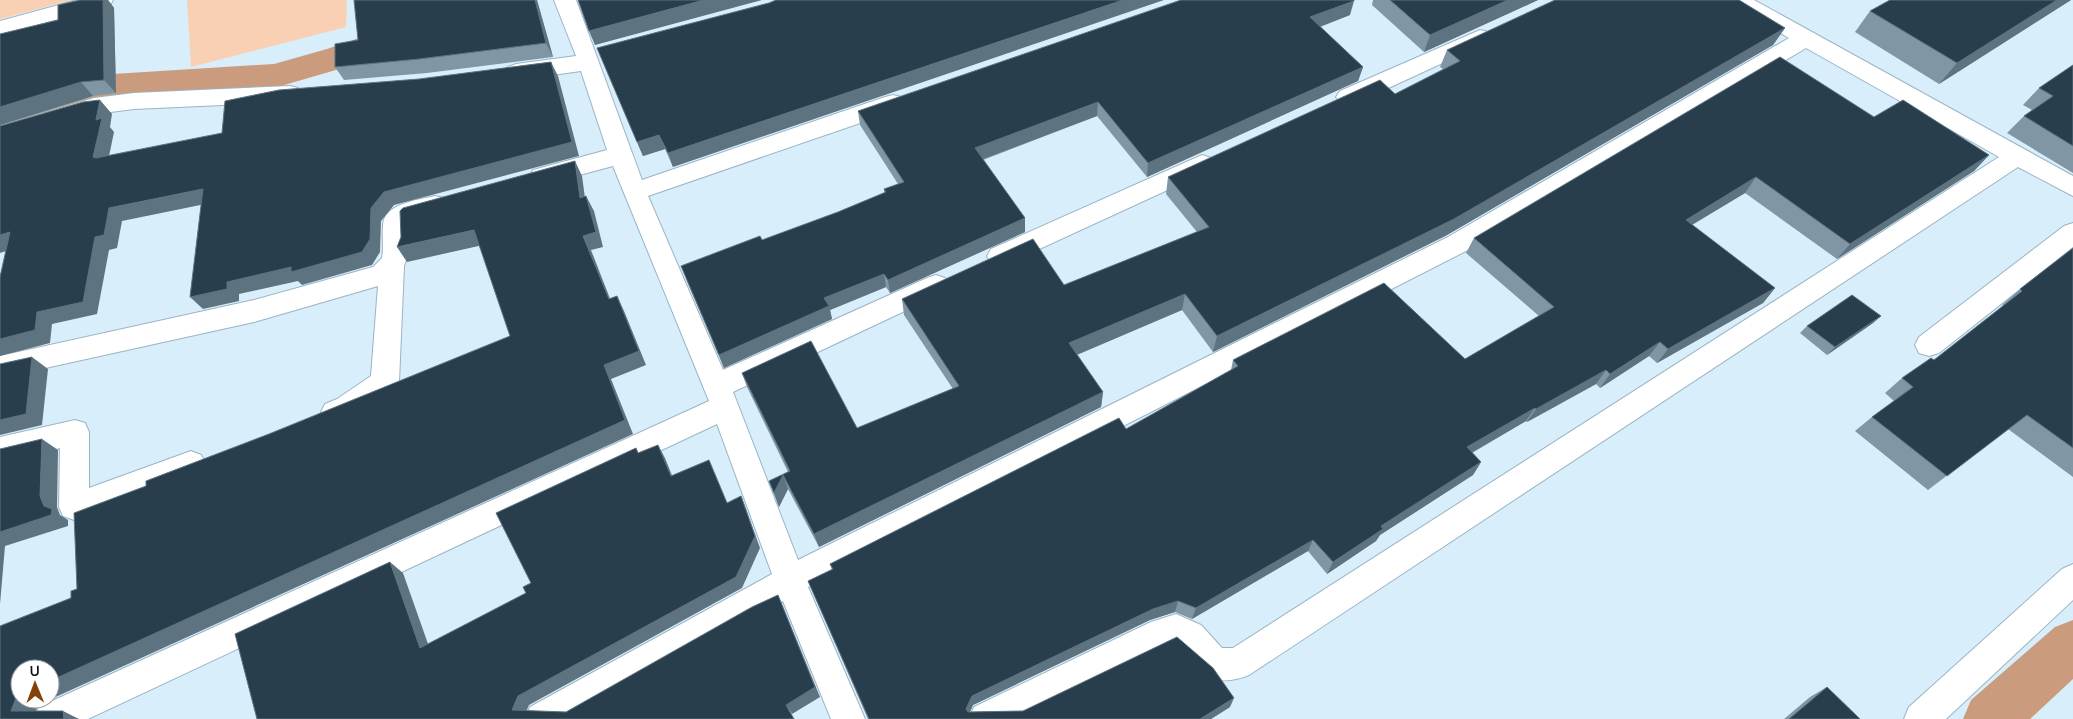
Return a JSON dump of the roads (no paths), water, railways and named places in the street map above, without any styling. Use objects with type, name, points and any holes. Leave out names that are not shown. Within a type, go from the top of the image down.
[{"type":"street","points":[[0,28],[102,0]]},
{"type":"street","points":[[1738,0],[2073,187]]},
{"type":"street","points":[[569,9],[593,57],[620,155],[634,192],[720,397],[790,580],[848,719]]},
{"type":"street","points":[[1327,107],[1498,29]]},
{"type":"street","points":[[542,719],[790,580],[1457,244],[1806,38]]},
{"type":"street","points":[[495,75],[593,57]]},
{"type":"street","points":[[0,134],[94,106],[134,101],[312,93]]},
{"type":"street","points":[[634,192],[913,96]]},
{"type":"street","points":[[516,183],[620,155]]},
{"type":"street","points":[[51,719],[720,397],[967,272],[1219,156]]},
{"type":"street","points":[[986,719],[1162,633],[1176,629],[1190,636],[1215,664],[1237,664],[2018,156]]},
{"type":"street","points":[[310,421],[347,408],[385,382],[392,268],[396,256],[395,223],[403,214],[460,198]]},
{"type":"street","points":[[1929,345],[2073,233]]},
{"type":"street","points":[[0,367],[254,311],[382,275],[392,268]]},
{"type":"street","points":[[0,450],[75,432],[74,507],[219,454]]},
{"type":"street","points":[[1922,719],[2073,578]]},
{"type":"waterway","points":[[0,121],[97,87],[274,76],[340,57],[504,0]]},
{"type":"waterway","points":[[1990,719],[2073,645]]}]
